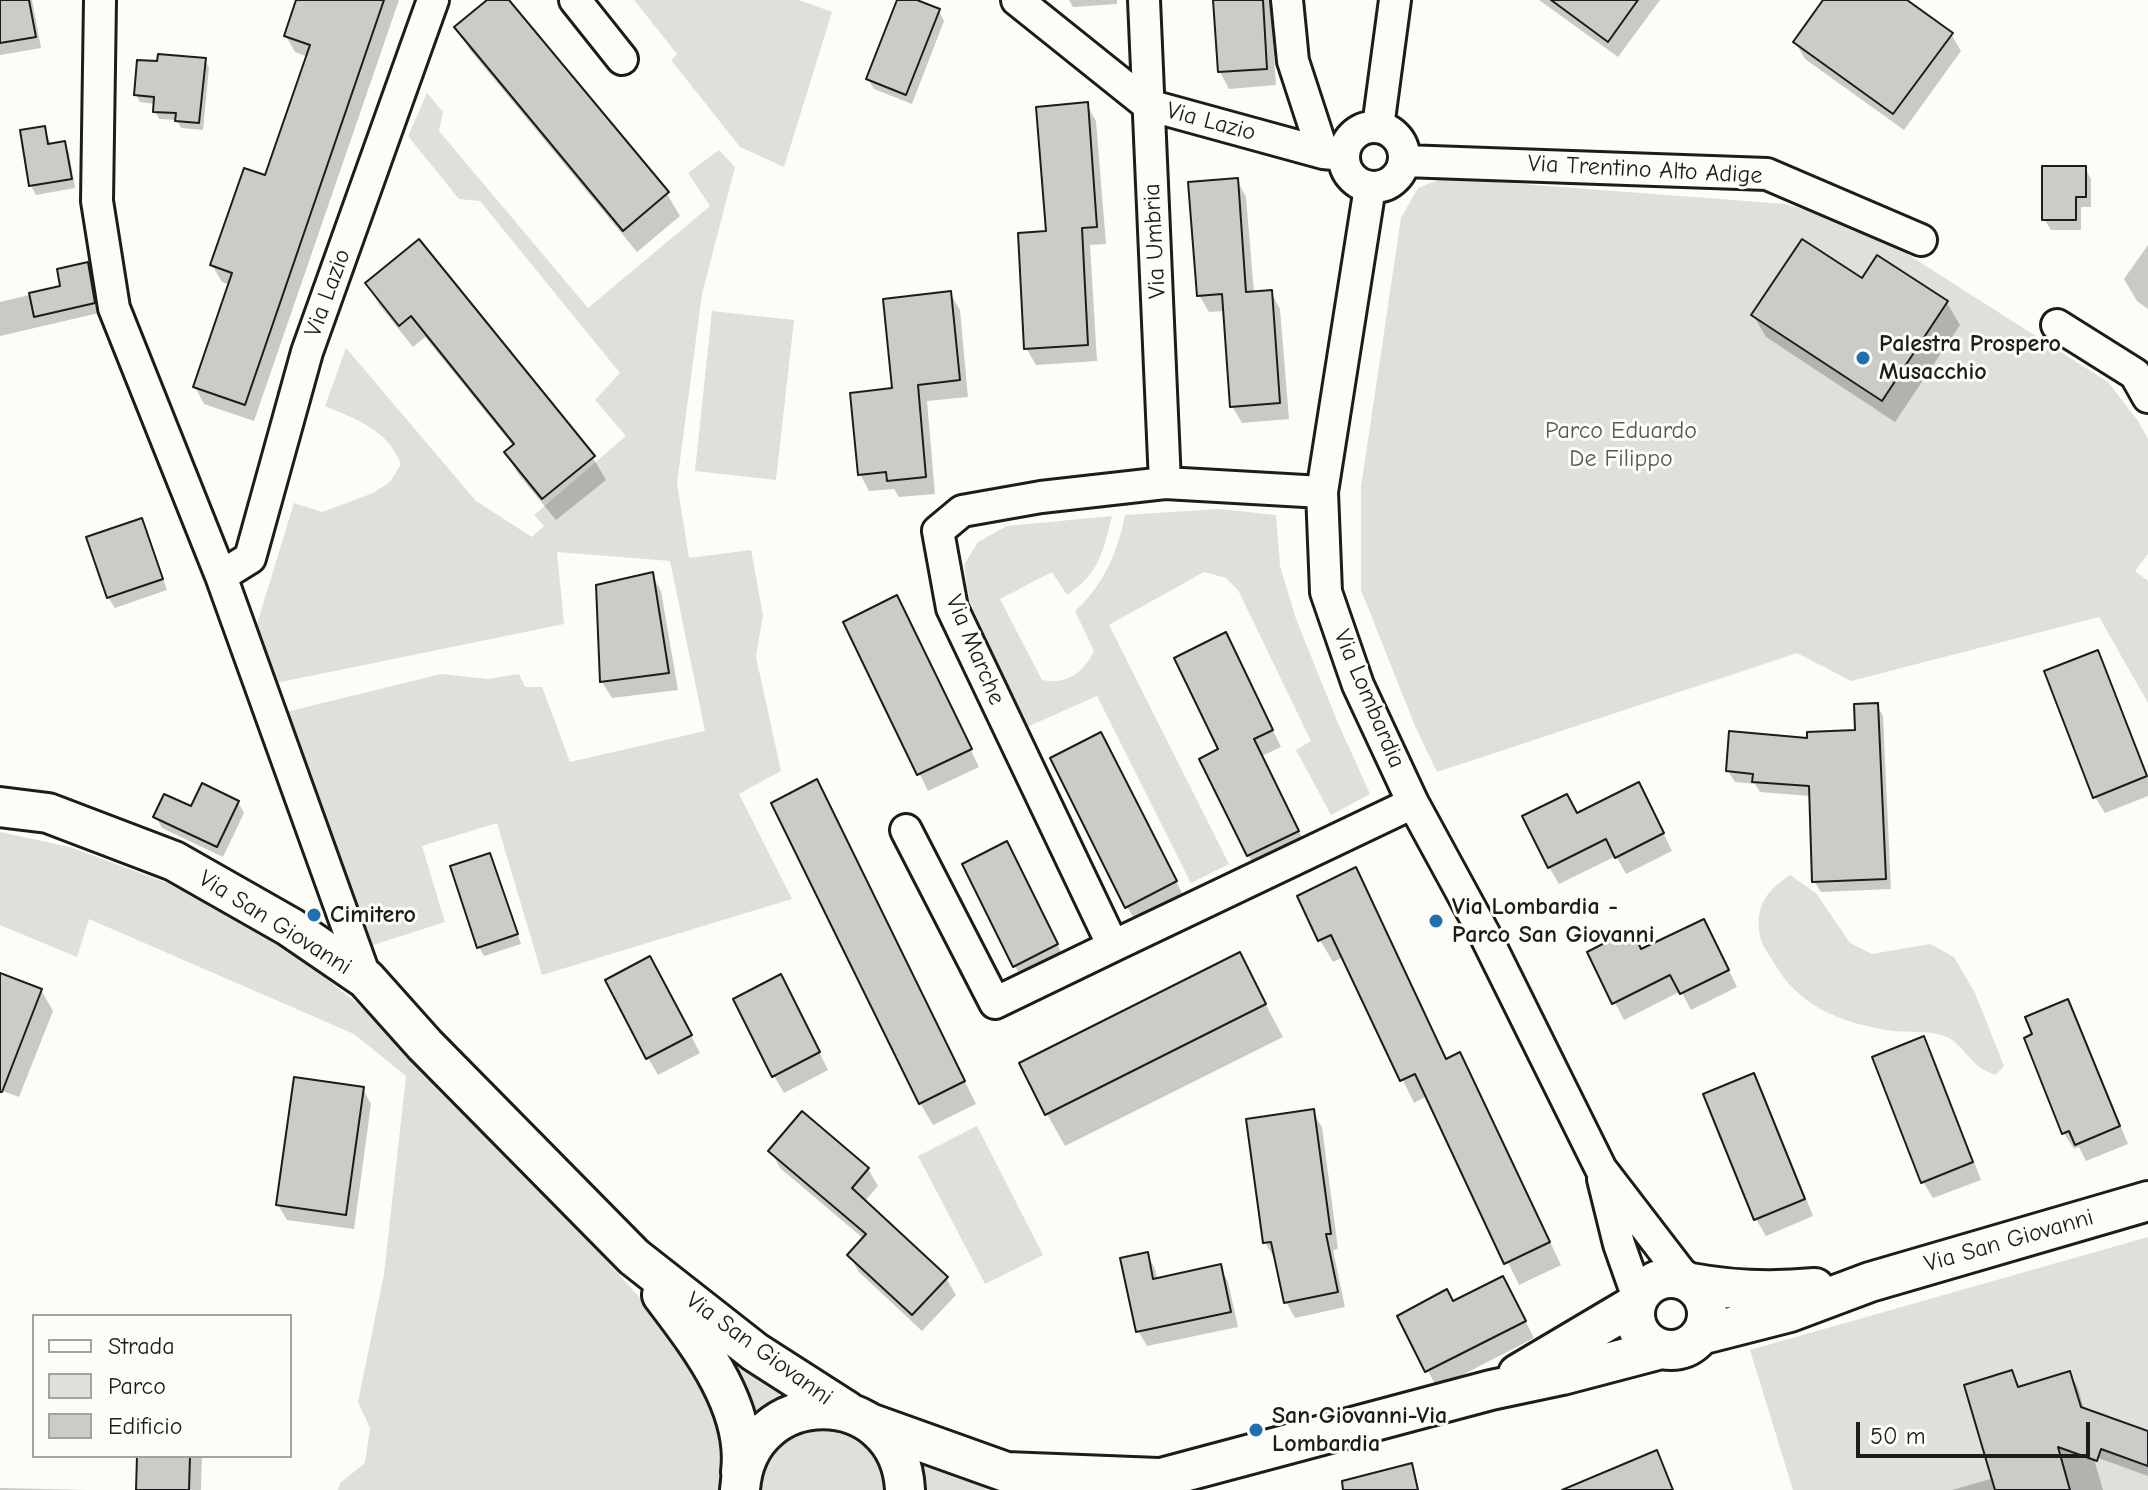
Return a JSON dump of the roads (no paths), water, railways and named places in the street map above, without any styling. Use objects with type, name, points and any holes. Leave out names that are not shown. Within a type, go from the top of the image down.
[{"type":"main road","name":"Via San Giovanni","points":[[0,807],[48,813],[174,861],[290,927],[366,979],[425,1045],[634,1257],[755,1352],[859,1418],[991,1476],[1006,1472],[1146,1484],[1491,1390],[1661,1349]]},
{"type":"main road","name":"Via San Giovanni","points":[[1700,1335],[1790,1312],[1870,1282],[2148,1201]]},
{"type":"main road","name":"Via San Giovanni","points":[[634,1257],[723,1382],[744,1449],[740,1481]]},
{"type":"main road","points":[[1673,1277],[1689,1282],[1699,1291],[1707,1313],[1700,1335],[1686,1347],[1661,1349],[1642,1336],[1636,1326],[1634,1315],[1637,1301],[1647,1286],[1659,1279],[1673,1277]]},
{"type":"main road","name":"Via San Giovanni","points":[[1689,1282],[1732,1290],[1783,1291],[1870,1282]]},
{"type":"main road","name":"Via San Giovanni","points":[[1491,1390],[1637,1301]]},
{"type":"main road","points":[[740,1481],[751,1446],[770,1426],[793,1413],[820,1407],[859,1418],[893,1446],[904,1473],[905,1490]]},
{"type":"street","points":[[100,0],[97,201],[114,308],[221,576],[366,979]]},
{"type":"street","name":"Via Lazio","points":[[221,576],[250,558],[307,352],[433,0]]},
{"type":"street","points":[[575,0],[622,59]]},
{"type":"street","name":"Via Lazio","points":[[1017,0],[1148,105],[1334,154]]},
{"type":"street","name":"Via Umbria","points":[[1144,0],[1165,483]]},
{"type":"street","points":[[1287,0],[1293,61],[1334,154],[1356,182],[1370,187],[1392,181],[1404,161],[1398,139],[1378,127],[1362,129],[1346,147],[1334,154]]},
{"type":"street","points":[[1378,127],[1395,0]]},
{"type":"street","name":"Via Trentino Alto Adige","points":[[1404,161],[1767,174],[1921,240]]},
{"type":"street","name":"Via Lombardia","points":[[1370,187],[1322,492],[1326,592],[1358,685],[1413,803],[1486,937],[1601,1169],[1689,1282]]},
{"type":"street","points":[[2057,325],[2135,374],[2148,397]]},
{"type":"street","name":"Via Marche","points":[[1113,946],[952,608],[938,531],[962,511],[1041,497],[1165,483],[1322,492]]},
{"type":"street","points":[[906,830],[995,1003],[1413,803]]},
{"type":"street","name":"Via Lombardia","points":[[1601,1169],[1637,1301]]},
{"type":"place","name":"Palestra Prospero Musacchio","points":[[1863,358]]},
{"type":"place","name":"Cimitero","points":[[314,915]]},
{"type":"place","name":"Via Lombardia - Parco San Giovanni","points":[[1436,921]]},
{"type":"place","name":"San Giovanni-Via Lombardia","points":[[1256,1430]]},
{"type":"park label","name":"Parco Eduardo De Filippo","points":[[1621,445]]}]
